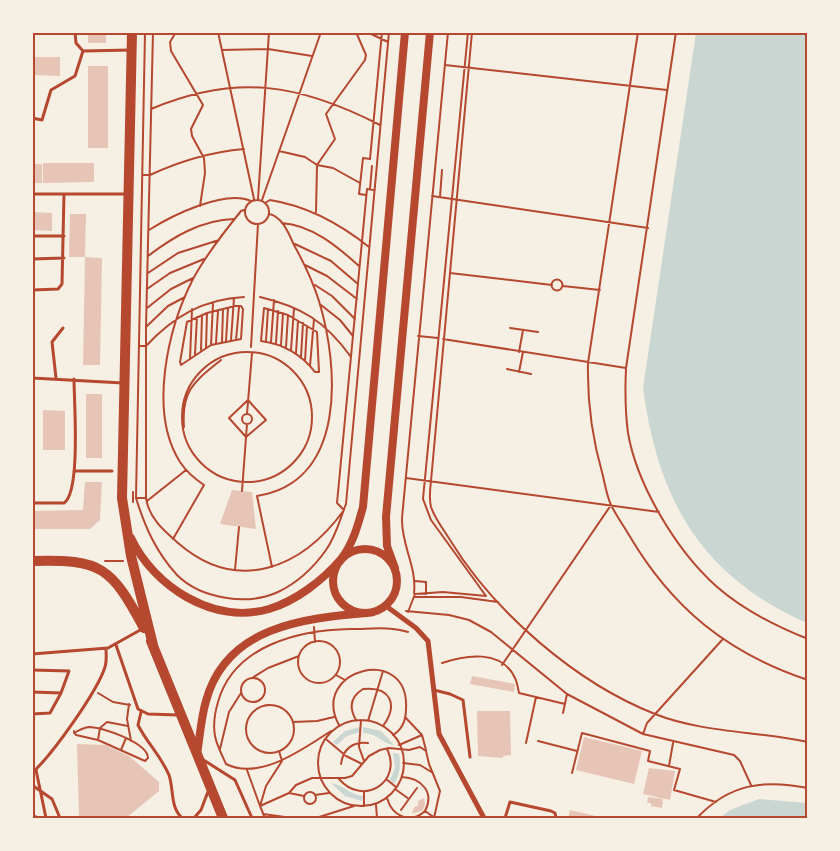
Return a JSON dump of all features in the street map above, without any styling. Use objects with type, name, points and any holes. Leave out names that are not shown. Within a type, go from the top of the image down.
[{"type":"highway","points":[[132,32],[122,471],[125,525],[153,645]]},
{"type":"highway","points":[[32,561],[69,561],[95,566],[117,585],[153,645],[223,818]]},
{"type":"main road","points":[[367,614],[347,608],[334,590],[333,580],[340,560],[352,542],[363,507],[405,32]]},
{"type":"main road","points":[[197,756],[206,700],[214,681],[224,665],[248,641],[266,632],[313,619],[367,614],[386,606],[397,588],[395,568],[387,546],[386,517],[430,32]]},
{"type":"main road","points":[[125,525],[144,561],[168,586],[190,600],[225,610],[255,611],[280,605],[305,591],[340,560],[354,551],[370,549],[381,552],[395,568]]},
{"type":"street","points":[[386,606],[424,634],[428,641],[439,734],[484,818]]},
{"type":"lane","points":[[75,32],[76,44],[83,51],[132,50]]},
{"type":"lane","points":[[32,118],[42,120],[51,90],[75,76],[83,51]]},
{"type":"lane","points":[[32,194],[128,194]]},
{"type":"lane","points":[[32,290],[58,289],[60,287],[64,258],[64,194]]},
{"type":"lane","points":[[32,236],[64,236]]},
{"type":"lane","points":[[32,259],[64,258]]},
{"type":"lane","points":[[56,378],[52,342],[63,328]]},
{"type":"lane","points":[[32,378],[124,383]]},
{"type":"lane","points":[[32,503],[64,503],[69,500],[73,489],[75,471],[74,379]]},
{"type":"lane","points":[[75,471],[112,471]]},
{"type":"lane","points":[[32,654],[106,648],[116,645],[144,628]]},
{"type":"lane","points":[[116,645],[139,710],[138,726],[160,757],[169,776],[175,808],[182,818]]},
{"type":"lane","points":[[46,818],[41,790],[34,771],[44,763],[94,690],[105,669],[106,648]]},
{"type":"lane","points":[[32,670],[69,671],[61,693],[50,713],[32,714]]},
{"type":"lane","points":[[434,690],[463,700],[470,757]]},
{"type":"lane","points":[[32,692],[61,693]]},
{"type":"lane","points":[[139,710],[181,715]]},
{"type":"lane","points":[[197,756],[235,780],[252,818]]},
{"type":"lane","points":[[32,786],[41,790],[52,799],[60,818]]},
{"type":"lane","points":[[194,818],[201,810],[210,786]]},
{"type":"lane","points":[[505,818],[510,802],[551,811],[555,813],[556,818]]},
{"type":"lane","points":[[56,818],[58,811]]},
{"type":"lane","points":[[32,815],[38,818]]},
{"type":"path","points":[[176,32],[170,42],[170,48],[203,108],[192,126],[191,133],[204,158],[205,173],[200,206]]},
{"type":"path","points":[[218,32],[254,200]]},
{"type":"path","points":[[258,199],[269,32]]},
{"type":"path","points":[[262,200],[321,32]]},
{"type":"path","points":[[316,212],[317,165],[335,139],[326,116],[333,102],[365,60],[366,55],[356,32]]},
{"type":"path","points":[[367,32],[388,42]]},
{"type":"path","points":[[366,195],[359,194],[360,183],[363,158],[370,159],[382,32]]},
{"type":"path","points":[[344,510],[328,531],[305,551],[272,567],[236,570],[202,560],[172,538],[150,515],[146,498],[146,327],[153,34],[145,34],[136,498],[145,528],[163,557],[179,576],[207,594],[226,598],[253,598],[276,593],[294,583],[312,568],[327,549],[344,510],[389,32]]},
{"type":"path","points":[[404,618],[414,597],[415,581],[414,568],[405,547],[402,529],[418,336],[448,32]]},
{"type":"path","points":[[414,597],[415,594],[443,592],[486,596],[431,520],[423,499],[468,32]]},
{"type":"path","points":[[472,32],[431,481],[430,501],[433,512],[461,557],[486,591],[556,654],[600,686],[655,714],[695,725],[808,742]]},
{"type":"path","points":[[638,32],[588,363],[587,394],[592,437],[611,505],[654,573],[680,602],[722,640],[772,668],[808,680]]},
{"type":"path","points":[[676,32],[626,368],[625,394],[629,435],[644,483],[660,512],[692,560],[716,586],[780,628],[808,639]]},
{"type":"path","points":[[222,50],[268,49],[312,56]]},
{"type":"path","points":[[445,65],[668,90]]},
{"type":"path","points":[[151,109],[197,94],[231,88],[266,88],[300,93],[333,102],[380,125]]},
{"type":"path","points":[[144,105],[151,105]]},
{"type":"path","points":[[143,175],[150,176],[189,159],[204,158],[219,151],[244,149]]},
{"type":"path","points":[[279,151],[305,157],[317,165],[333,168],[360,183]]},
{"type":"path","points":[[344,510],[337,503],[366,195],[367,189],[370,189],[372,166]]},
{"type":"path","points":[[440,198],[442,170]]},
{"type":"path","points":[[370,189],[374,190]]},
{"type":"path","points":[[432,196],[648,228]]},
{"type":"path","points":[[149,230],[178,214],[200,206],[233,199],[245,198],[251,201]]},
{"type":"path","points":[[172,538],[204,486],[186,470],[173,449],[165,412],[166,364],[177,317],[194,278],[205,259],[234,219],[251,201],[258,199],[265,202],[269,214],[265,221],[258,224],[249,222],[244,210]]},
{"type":"path","points":[[265,202],[270,200],[280,201],[316,212],[332,221],[369,248]]},
{"type":"path","points":[[269,214],[275,215],[282,223],[304,264],[320,304],[329,339],[333,392],[325,436],[318,456],[307,470],[292,483],[280,490],[257,496],[272,567]]},
{"type":"path","points":[[148,256],[169,241],[193,228],[216,221],[234,219]]},
{"type":"path","points":[[142,222],[149,222]]},
{"type":"path","points":[[282,223],[318,235],[340,248],[360,266]]},
{"type":"path","points":[[251,346],[258,224]]},
{"type":"path","points":[[148,273],[178,253],[219,240]]},
{"type":"path","points":[[293,243],[331,261],[358,284]]},
{"type":"path","points":[[147,289],[170,273],[205,259]]},
{"type":"path","points":[[304,264],[327,276],[357,299]]},
{"type":"path","points":[[450,273],[552,284],[557,280],[563,286]]},
{"type":"path","points":[[147,308],[171,289],[194,278]]},
{"type":"path","points":[[552,284],[556,291],[563,286],[600,290]]},
{"type":"path","points":[[313,285],[332,296],[355,319]]},
{"type":"path","points":[[146,327],[168,306],[185,297]]},
{"type":"path","points":[[139,346],[146,346],[177,317],[192,309],[213,301],[244,297]]},
{"type":"path","points":[[260,297],[294,307],[325,324],[352,358]]},
{"type":"path","points":[[231,340],[234,298]]},
{"type":"path","points":[[270,342],[274,300]]},
{"type":"path","points":[[211,345],[213,301]]},
{"type":"path","points":[[320,304],[340,320],[353,336]]},
{"type":"path","points":[[236,340],[239,306]]},
{"type":"path","points":[[239,306],[244,309],[241,339],[211,345],[195,354],[184,364],[180,364],[186,325],[207,313],[233,307],[239,306]]},
{"type":"path","points":[[226,341],[228,307]]},
{"type":"path","points":[[291,350],[294,307]]},
{"type":"path","points":[[222,342],[223,308]]},
{"type":"path","points":[[190,359],[192,309]]},
{"type":"path","points":[[266,341],[268,309]]},
{"type":"path","points":[[268,309],[293,317],[312,328],[318,334],[319,372],[316,373],[306,361],[286,347],[276,343],[261,341],[262,311],[268,309]]},
{"type":"path","points":[[216,343],[218,310]]},
{"type":"path","points":[[276,343],[278,311]]},
{"type":"path","points":[[206,348],[207,313]]},
{"type":"path","points":[[281,345],[283,313]]},
{"type":"path","points":[[201,350],[202,315]]},
{"type":"path","points":[[286,347],[288,315]]},
{"type":"path","points":[[195,354],[197,318]]},
{"type":"path","points":[[310,366],[314,318]]},
{"type":"path","points":[[296,353],[298,320]]},
{"type":"path","points":[[300,357],[303,323]]},
{"type":"path","points":[[306,361],[308,326]]},
{"type":"path","points":[[510,328],[538,332]]},
{"type":"path","points":[[519,372],[523,330]]},
{"type":"path","points":[[418,336],[626,368]]},
{"type":"path","points":[[247,424],[242,420],[243,416],[247,414],[252,353]]},
{"type":"path","points":[[184,427],[184,408],[190,390],[201,374],[221,360],[233,355],[252,353],[279,361],[294,373],[309,398],[312,417],[306,445],[295,461],[271,478],[242,482],[224,478],[199,461],[187,446],[181,428],[182,408],[188,389],[206,366],[216,360],[221,360]]},
{"type":"path","points":[[139,356],[146,356]]},
{"type":"path","points":[[506,369],[531,374]]},
{"type":"path","points":[[246,437],[229,418],[248,400]]},
{"type":"path","points":[[246,437],[266,420],[248,400]]},
{"type":"path","points":[[247,414],[252,417],[252,422],[247,424]]},
{"type":"path","points":[[242,491],[247,424]]},
{"type":"path","points":[[147,501],[186,470]]},
{"type":"path","points":[[406,478],[660,512]]},
{"type":"path","points":[[136,498],[146,498]]},
{"type":"path","points":[[502,665],[528,630],[611,505]]},
{"type":"path","points":[[236,570],[239,526]]},
{"type":"path","points":[[98,561],[132,561]]},
{"type":"path","points":[[415,581],[426,582],[426,597]]},
{"type":"path","points":[[414,597],[461,596],[498,602]]},
{"type":"path","points":[[407,611],[437,613],[469,620],[491,632],[567,694],[643,734],[674,743],[734,755],[740,761],[751,785]]},
{"type":"path","points":[[313,619],[315,642]]},
{"type":"path","points":[[316,818],[321,818],[354,806],[376,805],[387,798],[396,788],[402,777],[403,763],[400,745],[383,726],[368,721],[356,720],[339,725],[282,761],[247,770],[226,764],[220,749],[215,734],[220,695],[232,673],[255,651],[277,642],[314,632],[368,628],[398,629],[410,633]]},
{"type":"path","points":[[643,734],[647,723],[722,640]]},
{"type":"path","points":[[315,642],[326,642],[336,650],[340,662],[336,674],[326,682],[312,682],[301,673],[299,666],[300,655],[305,646],[315,642]]},
{"type":"path","points":[[220,749],[229,712],[241,693],[242,685],[268,668],[300,655]]},
{"type":"path","points":[[442,663],[463,656],[475,655],[489,658],[502,665],[517,680],[519,693],[565,704]]},
{"type":"path","points":[[339,725],[334,717],[334,700],[345,680],[360,671],[383,671],[395,678],[404,688],[406,696],[403,725],[392,735]]},
{"type":"path","points":[[368,721],[383,671]]},
{"type":"path","points":[[336,674],[345,680]]},
{"type":"path","points":[[241,693],[249,702],[257,702],[263,697],[265,686],[260,680],[252,678]]},
{"type":"path","points":[[356,720],[351,710],[355,696],[363,689],[376,690],[386,694],[392,704],[390,715],[383,726]]},
{"type":"path","points":[[94,690],[113,702],[128,704],[139,710]]},
{"type":"path","points":[[562,713],[567,694]]},
{"type":"path","points":[[526,743],[536,696]]},
{"type":"path","points":[[257,702],[261,706]]},
{"type":"path","points":[[128,704],[128,726],[131,741]]},
{"type":"path","points":[[261,706],[277,706],[285,710],[293,722],[291,740],[280,751],[272,753],[261,751],[251,744],[247,738],[246,730],[249,715],[261,706]]},
{"type":"path","points":[[293,722],[317,721],[334,717]]},
{"type":"path","points":[[405,717],[422,735],[440,791],[435,818],[425,811]]},
{"type":"path","points":[[361,720],[362,732],[359,743],[363,763]]},
{"type":"path","points":[[98,740],[100,728],[107,722],[112,721],[128,726]]},
{"type":"path","points":[[71,723],[74,733]]},
{"type":"path","points":[[88,727],[100,728],[126,738],[149,756],[147,760],[98,740],[74,733],[88,727]]},
{"type":"path","points":[[330,731],[320,757],[321,778],[330,793],[354,806]]},
{"type":"path","points":[[572,773],[582,733],[650,751],[648,761],[680,769],[674,790],[716,802]]},
{"type":"path","points":[[400,745],[422,735]]},
{"type":"path","points":[[121,750],[126,738]]},
{"type":"path","points":[[326,740],[343,754],[363,763]]},
{"type":"path","points":[[538,741],[578,751]]},
{"type":"path","points":[[341,764],[343,754],[350,746],[368,743]]},
{"type":"path","points":[[669,766],[674,743]]},
{"type":"path","points":[[260,806],[289,793],[296,785],[312,778],[339,779],[352,776],[375,752],[387,748],[420,747],[426,751]]},
{"type":"path","points":[[339,779],[352,790],[364,793],[375,789],[387,780],[391,765],[387,748]]},
{"type":"path","points":[[260,806],[266,786],[282,761],[280,751]]},
{"type":"path","points":[[403,763],[420,765],[434,773]]},
{"type":"path","points":[[247,770],[265,818]]},
{"type":"path","points":[[387,798],[391,809],[400,816],[415,818],[425,811],[429,800],[426,788],[414,779],[402,777]]},
{"type":"path","points":[[387,780],[409,799]]},
{"type":"path","points":[[697,818],[730,793],[751,785],[770,783],[808,788]]},
{"type":"path","points":[[401,810],[417,788]]},
{"type":"path","points":[[289,793],[304,796],[308,793],[315,795],[330,793]]},
{"type":"path","points":[[364,793],[364,806]]},
{"type":"path","points":[[304,796],[305,802],[311,804],[315,800],[315,795]]},
{"type":"path","points":[[376,805],[377,818]]},
{"type":"path","points":[[263,814],[292,818]]},
{"type":"shaded area","points":[[696,33],[807,33],[807,623],[770,604],[739,582],[712,558],[691,530],[674,499],[660,465],[650,428],[643,388]]},
{"type":"shaded area","points":[[360,727],[360,732],[347,736],[337,745],[333,742],[345,731]]},
{"type":"shaded area","points":[[363,727],[381,731],[394,745],[386,743],[368,733],[363,733]]},
{"type":"shaded area","points":[[393,753],[399,754],[400,762],[399,773],[394,784],[390,780],[395,768]]},
{"type":"shaded area","points":[[331,783],[339,785],[354,794],[363,796],[362,801],[345,796]]},
{"type":"shaded area","points":[[759,799],[807,803],[807,818],[720,818],[730,810]]},
{"type":"building","points":[[88,32],[106,32],[106,43],[88,43]]},
{"type":"building","points":[[32,57],[60,57],[60,76],[32,75]]},
{"type":"building","points":[[88,66],[108,66],[108,148],[88,148]]},
{"type":"building","points":[[43,163],[94,163],[94,182],[43,183]]},
{"type":"building","points":[[32,164],[42,164],[42,183],[32,183]]},
{"type":"building","points":[[32,212],[52,213],[52,231],[32,230]]},
{"type":"building","points":[[70,214],[86,214],[85,257],[69,257]]},
{"type":"building","points":[[85,257],[102,258],[100,365],[83,365]]},
{"type":"building","points":[[86,394],[102,394],[102,458],[86,458]]},
{"type":"building","points":[[43,410],[65,411],[65,450],[43,450]]},
{"type":"building","points":[[85,482],[102,482],[100,520],[90,529],[32,529],[32,511],[83,510]]},
{"type":"building","points":[[232,490],[252,492],[256,529],[220,524]]},
{"type":"building","points":[[472,676],[515,684],[514,692],[470,684]]},
{"type":"building","points":[[477,711],[510,711],[511,755],[503,756],[503,758],[478,756]]},
{"type":"building","points":[[584,737],[642,751],[634,784],[576,770]]},
{"type":"building","points":[[77,744],[105,745],[129,756],[159,782],[159,791],[126,818],[79,818]]},
{"type":"building","points":[[649,768],[675,771],[670,800],[643,794]]},
{"type":"building","points":[[648,797],[663,799],[662,808],[651,806],[651,803],[647,803]]},
{"type":"building","points":[[424,798],[423,810],[412,814],[414,807],[418,806],[418,801]]},
{"type":"building","points":[[570,810],[604,818],[568,818]]}]
